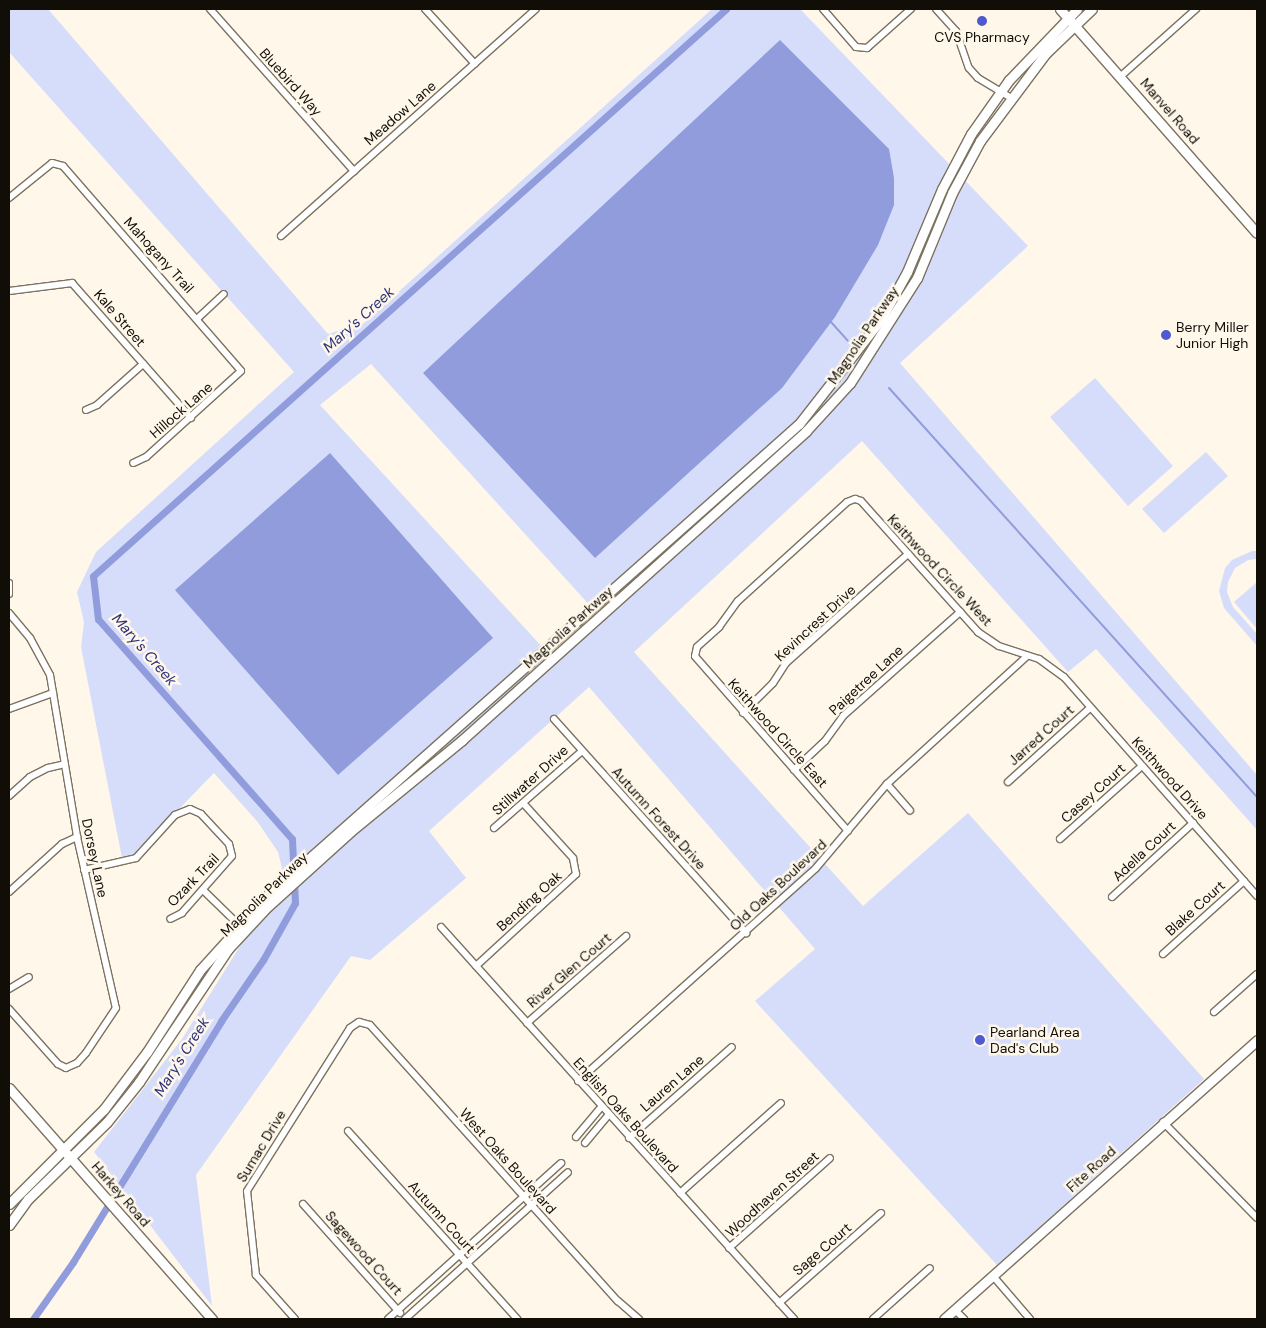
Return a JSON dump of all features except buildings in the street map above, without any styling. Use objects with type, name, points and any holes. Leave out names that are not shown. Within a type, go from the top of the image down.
[{"type":"street","name":"Bluebird Way","points":[[210,9],[354,171]]},
{"type":"street","points":[[425,9],[475,64]]},
{"type":"street","name":"Meadow Lane","points":[[281,236],[536,9]]},
{"type":"street","points":[[823,9],[856,47],[867,48],[911,9]]},
{"type":"street","points":[[936,9],[956,31],[969,68],[1011,98]]},
{"type":"street","name":"Manvel Road","points":[[1060,9],[1121,76],[1257,233]]},
{"type":"street","name":"Magnolia Parkway","points":[[9,1204],[104,1109],[148,1052],[200,970],[239,925],[514,675],[807,415],[841,374],[889,304],[907,272],[942,189],[971,134],[1001,92],[1077,9]]},
{"type":"street","name":"Magnolia Parkway","points":[[329,845],[523,686],[815,422],[850,383],[918,278],[952,193],[980,141],[1050,49],[1092,9]]},
{"type":"street","points":[[1121,76],[1196,9]]},
{"type":"street","name":"Mahogany Trail","points":[[9,198],[52,163],[63,166],[198,318],[241,371]]},
{"type":"street","name":"Kale Street","points":[[9,291],[72,284],[191,418]]},
{"type":"street","points":[[198,318],[224,294]]},
{"type":"street","points":[[889,304],[899,310]]},
{"type":"street","points":[[86,410],[97,405],[143,364]]},
{"type":"street","name":"Hillock Lane","points":[[134,463],[146,457],[241,371]]},
{"type":"street","points":[[807,415],[815,422]]},
{"type":"street","name":"Keithwood Circle West","points":[[696,650],[738,601],[847,502],[856,499],[988,640],[1048,664],[1064,677]]},
{"type":"street","name":"Kevincrest Drive","points":[[743,713],[773,683],[786,663],[908,554]]},
{"type":"street","points":[[9,583],[9,594]]},
{"type":"street","points":[[602,597],[611,607]]},
{"type":"street","name":"Paigetree Lane","points":[[794,770],[825,741],[843,716],[960,612]]},
{"type":"street","name":"Dorsey Lane","points":[[9,613],[30,638],[50,674],[77,837],[116,1008],[86,1053],[77,1063],[66,1068],[58,1064],[9,1008]]},
{"type":"street","name":"Keithwood Circle East","points":[[696,650],[698,663],[848,831]]},
{"type":"street","name":"Old Oaks Boulevard","points":[[578,1081],[746,933],[828,856],[887,784],[1027,656]]},
{"type":"street","points":[[514,675],[523,686]]},
{"type":"street","name":"Keithwood Drive","points":[[1064,677],[1257,896]]},
{"type":"street","points":[[9,709],[53,694]]},
{"type":"street","name":"Jarred Court","points":[[1008,782],[1090,708]]},
{"type":"street","name":"Autumn Forest Drive","points":[[554,720],[746,933]]},
{"type":"street","name":"Stillwater Drive","points":[[494,828],[582,751]]},
{"type":"street","points":[[9,796],[30,777],[48,768],[65,764]]},
{"type":"street","name":"Casey Court","points":[[1060,839],[1142,766]]},
{"type":"street","points":[[887,784],[910,810]]},
{"type":"street","name":"Bending Oak","points":[[476,966],[576,874],[573,858],[523,803]]},
{"type":"street","name":"Ozark Trail","points":[[84,870],[136,858],[175,815],[190,809],[201,814],[229,844],[232,856],[182,913],[170,919]]},
{"type":"street","name":"Adella Court","points":[[1112,897],[1193,823]]},
{"type":"street","points":[[9,892],[62,844],[77,837]]},
{"type":"street","name":"Blake Court","points":[[1163,954],[1244,881]]},
{"type":"street","points":[[203,890],[239,925]]},
{"type":"street","name":"Magnolia Parkway","points":[[9,1225],[28,1199],[107,1122],[139,1082],[228,949],[272,897]]},
{"type":"street","name":"English Oaks Boulevard","points":[[441,927],[608,1116],[794,1319]]},
{"type":"street","name":"River Glen Court","points":[[527,1023],[626,936]]},
{"type":"street","points":[[1214,1012],[1257,974]]},
{"type":"street","points":[[9,989],[29,977]]},
{"type":"street","name":"West Oaks Boulevard","points":[[359,1022],[370,1024],[618,1302],[639,1319]]},
{"type":"street","name":"Sumac Drive","points":[[295,1319],[256,1275],[247,1191],[350,1028],[359,1022]]},
{"type":"street","name":"Fite Road","points":[[944,1319],[1257,1040]]},
{"type":"street","name":"Lauren Lane","points":[[629,1138],[732,1048]]},
{"type":"street","name":"Harkey Road","points":[[9,1088],[128,1221],[212,1319]]},
{"type":"street","points":[[680,1193],[781,1103]]},
{"type":"street","points":[[576,1137],[601,1107]]},
{"type":"street","points":[[585,1143],[608,1116]]},
{"type":"street","points":[[1163,1122],[1257,1218]]},
{"type":"street","name":"Autumn Court","points":[[348,1131],[517,1319]]},
{"type":"street","name":"Woodhaven Street","points":[[729,1248],[830,1158]]},
{"type":"street","points":[[388,1319],[561,1163]]},
{"type":"street","points":[[405,1319],[568,1172]]},
{"type":"street","name":"Sagewood Court","points":[[303,1204],[405,1319]]},
{"type":"street","name":"Sage Court","points":[[779,1303],[881,1213]]},
{"type":"street","points":[[873,1319],[930,1268]]},
{"type":"street","points":[[993,1276],[1030,1319]]},
{"type":"street","points":[[955,1310],[964,1319]]},
{"type":"shaded area","points":[[9,9],[48,9],[328,334],[364,323],[712,9],[800,9],[1028,246],[900,363],[1257,775],[1257,830],[1096,649],[1068,672],[862,441],[634,652],[863,906],[968,813],[1204,1079],[997,1265],[755,1001],[815,949],[589,687],[429,831],[466,878],[370,960],[351,956],[196,1175],[212,1306],[94,1152],[182,1039],[247,935],[282,868],[278,852],[257,821],[214,773],[136,853],[122,858],[81,647],[84,622],[77,592],[96,552],[294,372],[9,52]],"holes":[[[371,364],[603,620],[556,662],[320,405]]]},
{"type":"shaded area","points":[[1095,378],[1173,466],[1128,506],[1050,417]]},
{"type":"shaded area","points":[[1206,452],[1228,476],[1164,533],[1142,509]]},
{"type":"shaded area","points":[[1252,551],[1257,551],[1257,559],[1248,560],[1235,568],[1228,582],[1227,592],[1233,607],[1257,634],[1257,646],[1224,608],[1219,591],[1225,568],[1232,560]]},
{"type":"shaded area","points":[[1257,582],[1257,629],[1234,602]]},
{"type":"water","points":[[780,40],[889,149],[894,178],[894,205],[878,245],[835,317],[782,388],[595,558],[423,373]]},
{"type":"water","points":[[330,453],[493,638],[338,775],[175,590]]},
{"type":"waterway","name":"Mary's Creek","points":[[33,1319],[73,1262],[221,1021],[263,960],[295,903],[292,839],[98,619],[93,576],[726,9]]},
{"type":"waterway","points":[[831,322],[848,341]]},
{"type":"waterway","points":[[889,388],[1257,797]]},
{"type":"place","name":"CVS Pharmacy","points":[[982,21]]},
{"type":"place","name":"Berry Miller Junior High","points":[[1166,335]]},
{"type":"place","name":"Pearland Area Dad's Club","points":[[980,1040]]}]
